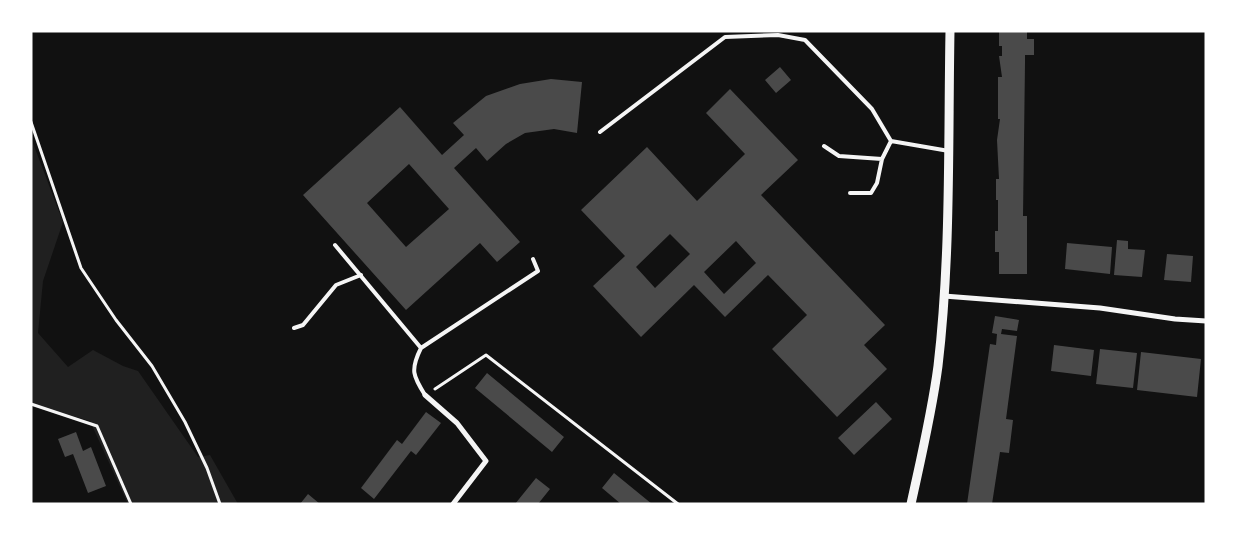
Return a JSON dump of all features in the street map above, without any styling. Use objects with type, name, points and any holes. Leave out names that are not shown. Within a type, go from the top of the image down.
[{"type":"street","points":[[911,504],[935,385],[944,296],[949,151],[950,31]]},
{"type":"street","points":[[944,296],[1100,308],[1175,319],[1206,321]]},
{"type":"street","points":[[426,395],[457,423],[486,461],[453,504]]},
{"type":"lane","points":[[600,132],[725,37],[778,35],[805,40],[872,109],[891,140],[949,151]]},
{"type":"lane","points":[[850,193],[871,193],[877,183],[882,159],[891,140]]},
{"type":"lane","points":[[824,146],[839,156],[882,159]]},
{"type":"lane","points":[[335,245],[421,348]]},
{"type":"lane","points":[[426,395],[414,378],[415,362],[421,348],[538,271],[533,259]]},
{"type":"lane","points":[[294,328],[303,325],[336,285],[361,275]]},
{"type":"path","points":[[31,122],[81,268],[116,320],[152,366],[185,422],[207,468],[220,504]]},
{"type":"path","points":[[426,395],[486,355],[678,504]]},
{"type":"path","points":[[31,404],[97,426],[131,504]]},
{"type":"shaded area","points":[[31,138],[63,222],[43,281],[38,333],[68,367],[93,350],[123,366],[138,371],[198,457],[210,455],[238,504],[128,504],[90,421],[31,404]]},
{"type":"building","points":[[999,31],[1027,31],[1027,39],[1034,39],[1034,55],[1025,55],[1023,216],[1027,216],[1027,274],[999,274],[999,252],[995,252],[995,231],[998,231],[996,179],[999,179],[997,140],[1000,119],[998,119],[998,77],[1002,77],[999,56],[1002,56],[1002,46],[999,46]]},
{"type":"building","points":[[780,67],[791,80],[776,93],[765,80]]},
{"type":"building","points":[[551,79],[582,82],[577,133],[554,129],[525,133],[506,144],[487,161],[476,148],[454,168],[520,242],[497,262],[480,243],[406,310],[303,195],[400,107],[442,155],[464,135],[453,123],[486,96],[520,84]],"holes":[[[409,164],[449,209],[406,247],[367,203]]]},
{"type":"building","points":[[730,89],[798,160],[761,195],[885,325],[864,345],[887,369],[837,417],[772,349],[807,315],[768,275],[725,317],[694,285],[641,337],[593,286],[625,256],[581,210],[647,147],[697,201],[745,154],[706,113]],"holes":[[[670,234],[690,254],[655,288],[636,267]],[[736,241],[756,263],[724,294],[704,272]]]},
{"type":"building","points":[[1117,240],[1128,241],[1128,249],[1145,250],[1142,277],[1114,275]]},
{"type":"building","points":[[1067,243],[1112,247],[1110,274],[1065,269]]},
{"type":"building","points":[[1167,254],[1193,256],[1191,282],[1164,280]]},
{"type":"building","points":[[995,316],[1019,320],[1017,331],[1002,329],[1001,334],[1017,336],[1006,419],[1013,420],[1009,453],[1000,452],[992,504],[967,504],[990,344],[996,345],[997,334],[992,333]]},
{"type":"building","points":[[1054,345],[1094,350],[1091,376],[1051,371]]},
{"type":"building","points":[[1100,349],[1137,353],[1133,388],[1096,384]]},
{"type":"building","points":[[1141,352],[1201,359],[1197,397],[1137,390]]},
{"type":"building","points":[[487,373],[564,437],[552,452],[475,388]]},
{"type":"building","points":[[876,402],[892,419],[854,455],[838,438]]},
{"type":"building","points":[[426,412],[441,423],[416,455],[411,451],[374,499],[361,488],[397,440],[402,444]]},
{"type":"building","points":[[76,432],[83,451],[91,447],[106,486],[88,493],[73,454],[65,457],[58,439]]},
{"type":"building","points":[[614,473],[652,504],[621,504],[602,488]]},
{"type":"building","points":[[536,478],[550,489],[538,504],[515,504]]},
{"type":"building","points":[[308,494],[320,504],[300,504]]}]
